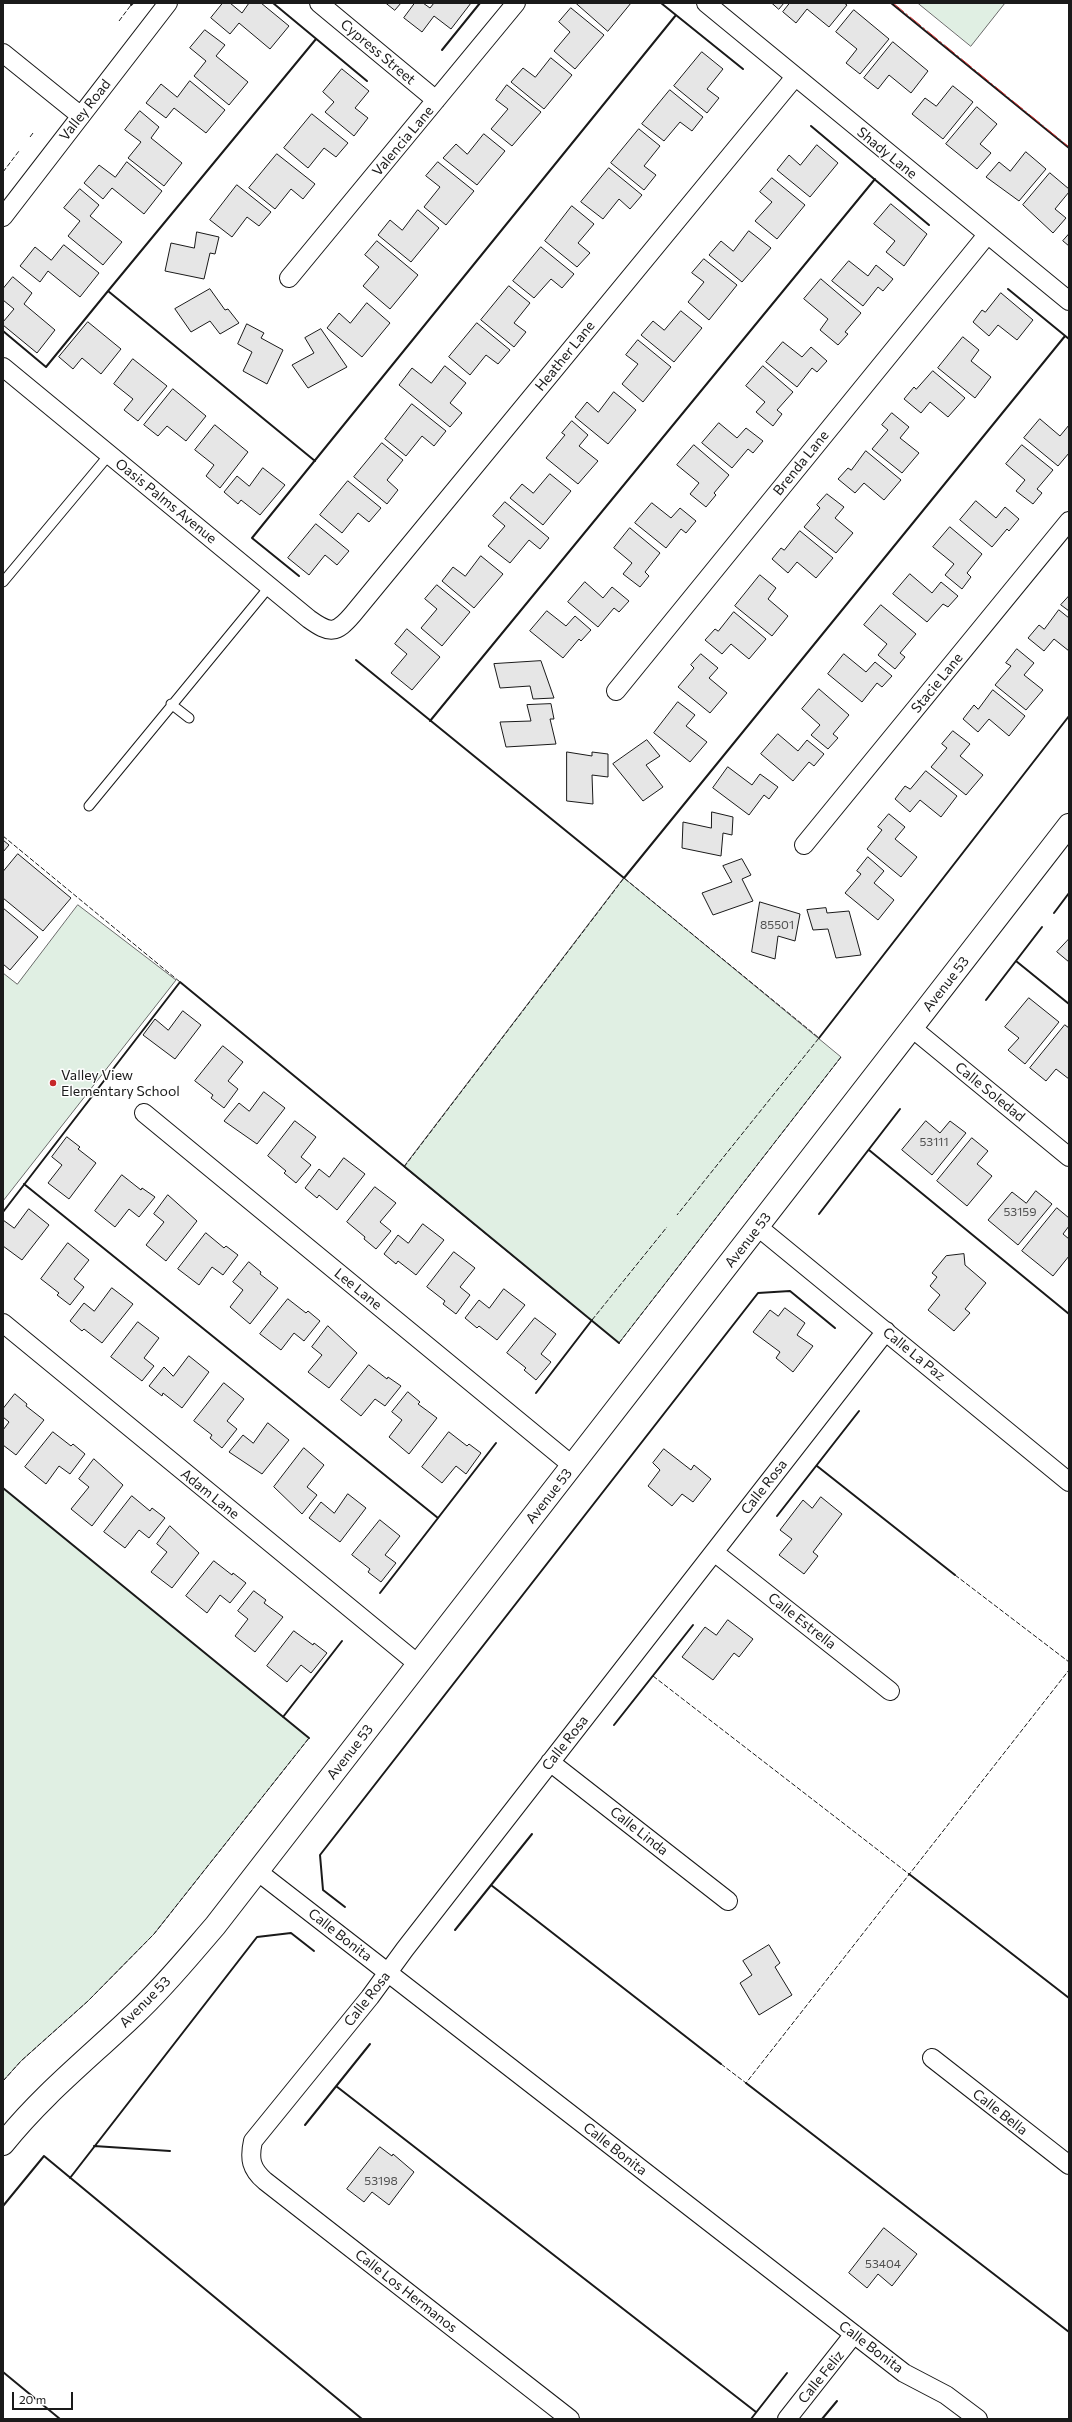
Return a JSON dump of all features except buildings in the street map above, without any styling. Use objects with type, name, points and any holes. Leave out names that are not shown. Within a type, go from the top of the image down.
[{"type":"street","name":"Valley Road","points":[[3,217],[168,3]]},
{"type":"street","name":"Cypress Street","points":[[319,3],[436,100]]},
{"type":"street","name":"Valencia Lane","points":[[289,278],[516,3]]},
{"type":"street","name":"Shady Lane","points":[[706,3],[1069,301]]},
{"type":"street","points":[[3,52],[81,116]]},
{"type":"street","name":"Heather Lane","points":[[333,631],[343,626],[795,77]]},
{"type":"street","name":"Brenda Lane","points":[[616,690],[987,235]]},
{"type":"street","name":"Oasis Palms Avenue","points":[[3,367],[322,628],[333,631]]},
{"type":"street","name":"Stacie Lane","points":[[804,845],[1069,521]]},
{"type":"street","name":"Avenue 53","points":[[3,2144],[24,2118],[61,2080],[137,2013],[173,1975],[257,1871],[573,1466],[1069,825]]},
{"type":"street","name":"Calle Soledad","points":[[912,1028],[1069,1157]]},
{"type":"street","name":"Lee Lane","points":[[144,1113],[573,1466]]},
{"type":"street","name":"Calle La Paz","points":[[758,1227],[1069,1482]]},
{"type":"street","name":"Adam Lane","points":[[3,1323],[418,1664]]},
{"type":"street","name":"Calle Rosa","points":[[250,2156],[253,2141],[260,2130],[388,1972],[886,1331]]},
{"type":"street","name":"Calle Estrella","points":[[714,1552],[890,1691]]},
{"type":"street","name":"Calle Linda","points":[[550,1762],[728,1901]]},
{"type":"street","name":"Calle Bonita","points":[[257,1871],[904,2373],[946,2395],[978,2419]]},
{"type":"street","name":"Calle Bella","points":[[932,2058],[1069,2165]]},
{"type":"street","name":"Calle Los Hermanos","points":[[250,2156],[255,2172],[265,2181],[570,2419]]},
{"type":"street","name":"Calle Feliz","points":[[787,2419],[854,2334]]},
{"type":"lane","points":[[3,582],[109,455]]},
{"type":"lane","points":[[89,806],[171,704],[270,586]]},
{"type":"lane","points":[[171,704],[189,718]]},
{"type":"green space","points":[[918,3],[1005,3],[971,46]]},
{"type":"green space","points":[[624,878],[841,1057],[619,1343],[404,1167]]},
{"type":"green space","name":"Valley View Elementary School","points":[[78,905],[176,980],[3,1201],[3,973],[17,984]]},
{"type":"green space","points":[[3,1488],[309,1738],[154,1934],[88,2001],[21,2061],[3,2081]]},
{"type":"fence","points":[[119,21],[131,5],[129,3]]},
{"type":"fence","points":[[30,137],[33,133]]},
{"type":"fence","points":[[3,172],[19,151]]},
{"type":"fence","points":[[3,836],[180,982]]},
{"type":"fence","points":[[404,1167],[624,878],[819,1038],[677,1215]]},
{"type":"fence","points":[[619,1343],[841,1057]]},
{"type":"fence","points":[[592,1320],[667,1227]]},
{"type":"fence","points":[[955,1575],[1069,1662]]},
{"type":"fence","points":[[721,2064],[746,2083],[1069,1670]]},
{"type":"fence","points":[[653,1676],[909,1874]]},
{"type":"fence","points":[[3,2081],[21,2061],[88,2001],[154,1934],[309,1738]]},
{"type":"wall","points":[[273,3],[367,81]]},
{"type":"wall","points":[[442,50],[480,3]]},
{"type":"wall","points":[[661,3],[743,69]]},
{"type":"wall","points":[[891,3],[1069,148]]},
{"type":"wall","points":[[299,576],[252,538],[676,15]]},
{"type":"wall","points":[[315,461],[108,291],[316,39]]},
{"type":"wall","points":[[811,126],[929,225]]},
{"type":"wall","points":[[430,721],[875,179]]},
{"type":"wall","points":[[1008,289],[1069,339]]},
{"type":"wall","points":[[3,331],[46,367],[108,291]]},
{"type":"wall","points":[[356,660],[624,878],[1065,336]]},
{"type":"wall","points":[[819,1038],[1069,716]]},
{"type":"wall","points":[[1054,913],[1069,893]]},
{"type":"wall","points":[[986,1000],[1042,927]]},
{"type":"wall","points":[[1016,961],[1069,1004]]},
{"type":"wall","points":[[3,1212],[180,982],[619,1343]]},
{"type":"wall","points":[[819,1214],[900,1109]]},
{"type":"wall","points":[[869,1150],[1069,1314]]},
{"type":"wall","points":[[24,1184],[438,1518]]},
{"type":"wall","points":[[345,1907],[323,1890],[320,1855],[758,1293],[790,1291],[835,1328]]},
{"type":"wall","points":[[536,1393],[592,1320]]},
{"type":"wall","points":[[777,1516],[859,1411]]},
{"type":"wall","points":[[380,1593],[496,1443]]},
{"type":"wall","points":[[817,1466],[955,1575]]},
{"type":"wall","points":[[3,1488],[309,1738]]},
{"type":"wall","points":[[614,1725],[693,1625]]},
{"type":"wall","points":[[283,1717],[342,1641]]},
{"type":"wall","points":[[455,1930],[532,1834]]},
{"type":"wall","points":[[909,1874],[1069,1998]]},
{"type":"wall","points":[[491,1885],[721,2064]]},
{"type":"wall","points":[[70,2178],[257,1937],[291,1933],[314,1951]]},
{"type":"wall","points":[[305,2125],[370,2044]]},
{"type":"wall","points":[[746,2083],[1069,2332]]},
{"type":"wall","points":[[336,2086],[756,2412]]},
{"type":"wall","points":[[94,2146],[170,2151]]},
{"type":"wall","points":[[3,2206],[44,2156],[362,2419]]},
{"type":"wall","points":[[3,2372],[60,2419]]},
{"type":"wall","points":[[751,2419],[787,2373]]},
{"type":"wall","points":[[822,2419],[837,2401]]},
{"type":"power","points":[[893,3],[1069,147]]},
{"type":"place","name":"Valley View Elementary School","points":[[53,1083]]}]
